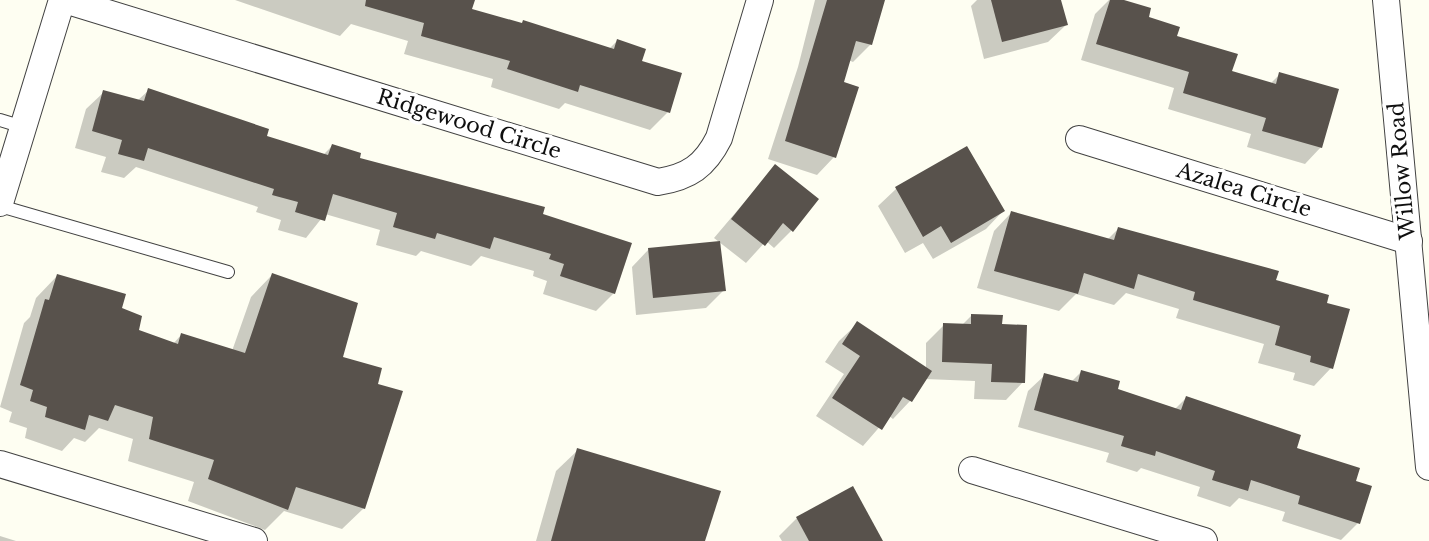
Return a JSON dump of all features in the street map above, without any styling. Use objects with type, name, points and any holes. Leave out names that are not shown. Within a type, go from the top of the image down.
[{"type":"street","name":"Ridgewood Circle","points":[[63,0],[658,182],[678,179],[696,170],[710,157],[719,138],[760,0]]},
{"type":"street","points":[[2,192],[11,124],[63,0]]},
{"type":"street","name":"Willow Road","points":[[1386,0],[1429,467]]},
{"type":"street","name":"Azalea Circle","points":[[1079,139],[1409,241]]},
{"type":"street","points":[[0,464],[254,541]]},
{"type":"street","points":[[972,470],[1204,541]]},
{"type":"lane","points":[[2,192],[228,272]]},
{"type":"building","points":[[366,0],[475,0],[472,9],[522,23],[523,20],[614,49],[617,39],[646,49],[642,61],[682,73],[670,113],[580,85],[578,92],[507,69],[510,61],[421,36],[424,23],[365,6]]},
{"type":"building","points":[[827,0],[885,0],[872,45],[856,41],[844,82],[859,87],[836,158],[785,141]]},
{"type":"building","points":[[991,0],[1061,0],[1068,25],[1002,42]]},
{"type":"building","points":[[1110,0],[1124,0],[1151,8],[1149,17],[1180,27],[1177,36],[1238,54],[1232,71],[1276,84],[1279,72],[1339,89],[1322,148],[1262,131],[1266,118],[1183,93],[1189,72],[1096,44]]},
{"type":"building","points":[[148,88],[269,129],[267,136],[328,155],[332,144],[361,153],[360,158],[545,207],[543,214],[632,243],[615,294],[560,276],[564,264],[549,259],[551,254],[494,237],[490,249],[437,233],[435,239],[393,227],[397,213],[333,194],[325,221],[295,212],[298,202],[272,195],[274,189],[148,148],[144,161],[118,154],[122,140],[92,131],[103,90],[144,101]]},
{"type":"building","points":[[967,146],[1005,211],[951,243],[941,226],[923,237],[895,187]]},
{"type":"building","points":[[775,164],[819,199],[793,232],[783,223],[765,246],[731,219]]},
{"type":"building","points":[[1011,211],[1114,240],[1118,227],[1279,271],[1276,280],[1329,295],[1327,303],[1350,309],[1333,369],[1310,362],[1311,356],[1275,345],[1280,326],[1193,300],[1195,292],[1138,274],[1134,289],[1084,273],[1078,294],[994,271]]},
{"type":"building","points":[[720,241],[726,291],[653,298],[648,248]]},
{"type":"building","points":[[272,273],[358,303],[343,357],[382,368],[378,384],[403,391],[365,509],[296,487],[288,510],[208,479],[214,460],[149,439],[153,417],[115,405],[108,421],[89,415],[85,430],[45,417],[47,407],[30,401],[33,390],[20,385],[45,299],[49,300],[57,274],[126,294],[122,308],[142,316],[139,330],[178,344],[181,333],[245,353]]},
{"type":"building","points":[[971,314],[1003,315],[1002,324],[1027,325],[1025,383],[991,382],[992,364],[942,362],[943,323],[971,324]]},
{"type":"building","points":[[857,321],[932,371],[912,402],[903,397],[882,430],[832,398],[860,356],[842,344]]},
{"type":"building","points":[[1081,370],[1120,381],[1118,389],[1181,410],[1186,396],[1301,435],[1297,448],[1360,468],[1356,481],[1372,486],[1360,524],[1298,504],[1300,496],[1251,480],[1248,491],[1212,480],[1215,471],[1156,451],[1155,456],[1121,446],[1124,436],[1034,410],[1044,373],[1078,382]]},
{"type":"building","points":[[577,448],[721,491],[705,541],[551,541]]},
{"type":"building","points":[[853,486],[883,541],[809,541],[796,517]]}]
